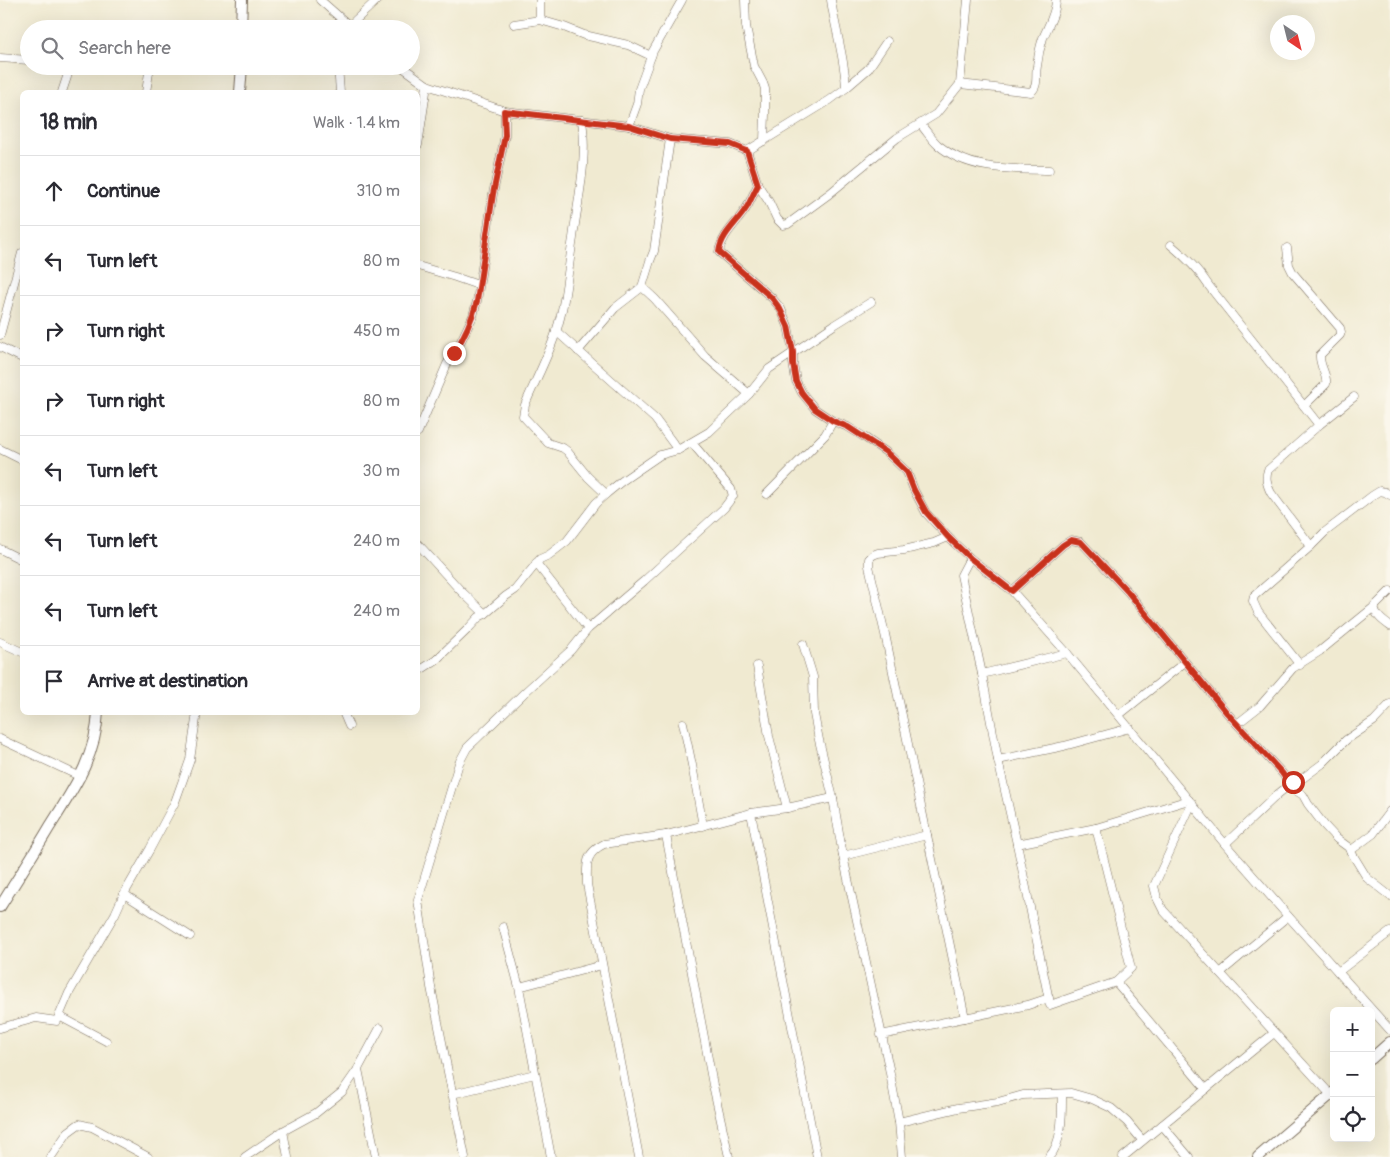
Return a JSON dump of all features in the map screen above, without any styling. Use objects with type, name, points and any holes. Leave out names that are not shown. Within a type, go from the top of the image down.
[{"type":"street","points":[[241,20],[242,0]]},
{"type":"street","points":[[320,0],[341,20]]},
{"type":"street","points":[[357,20],[377,0]]},
{"type":"street","points":[[540,0],[540,20]]},
{"type":"street","points":[[629,126],[637,104],[639,89],[651,56],[682,0]]},
{"type":"street","points":[[744,0],[746,26],[754,66],[764,83],[764,141]]},
{"type":"street","points":[[831,0],[846,88]]},
{"type":"street","points":[[413,75],[427,85],[504,111],[629,126],[670,139],[730,144],[747,151],[758,185],[777,219],[783,225],[788,224],[829,194],[896,138],[936,114],[960,84],[968,0]]},
{"type":"street","points":[[960,84],[1031,92],[1034,90],[1036,85],[1036,67],[1042,41],[1055,8],[1056,0]]},
{"type":"street","points":[[514,24],[540,20],[584,35],[622,43],[651,56]]},
{"type":"street","points":[[747,151],[830,100],[846,88],[868,69],[887,41]]},
{"type":"street","points":[[0,58],[20,59]]},
{"type":"street","points":[[63,90],[67,75]]},
{"type":"street","points":[[146,90],[149,75]]},
{"type":"street","points":[[240,90],[241,75]]},
{"type":"street","points":[[339,75],[340,90]]},
{"type":"street","points":[[420,132],[427,85]]},
{"type":"street","points":[[420,427],[447,364],[473,316],[477,301],[493,194],[505,135],[504,111]]},
{"type":"street","points":[[582,120],[584,150],[566,288],[556,332],[525,406],[523,416],[548,443],[568,451],[588,477],[606,494]]},
{"type":"street","points":[[920,124],[937,144],[963,161],[1000,168],[1049,170]]},
{"type":"street","points":[[578,351],[615,308],[642,287],[654,251],[670,139]]},
{"type":"street","points":[[758,185],[747,208],[729,230],[719,252],[772,298],[780,309],[788,326],[796,381],[802,393],[815,409],[833,421],[848,427],[886,452],[907,472],[926,512],[970,558],[1012,591],[1067,653],[1225,844],[1390,1030]]},
{"type":"street","points":[[1171,245],[1189,259],[1199,271],[1319,425]]},
{"type":"street","points":[[1287,248],[1289,265],[1293,273],[1340,328],[1341,332],[1340,336],[1320,355],[1320,362],[1327,380],[1326,384],[1304,406]]},
{"type":"street","points":[[0,335],[20,260]]},
{"type":"street","points":[[420,267],[478,285]]},
{"type":"street","points":[[642,287],[655,299],[705,356],[749,394]]},
{"type":"street","points":[[420,668],[422,669],[436,660],[479,617],[519,585],[540,559],[567,541],[596,503],[606,494],[635,471],[660,455],[678,450],[709,432],[749,394],[769,369],[871,302]]},
{"type":"street","points":[[556,332],[655,419],[678,450]]},
{"type":"street","points":[[0,346],[20,357]]},
{"type":"street","points":[[1311,546],[1271,493],[1266,476],[1268,470],[1354,397]]},
{"type":"street","points":[[767,494],[825,435],[833,421]]},
{"type":"street","points":[[465,1157],[431,987],[418,900],[459,763],[467,748],[571,650],[588,629],[644,582],[724,508],[733,496],[731,489],[692,443]]},
{"type":"street","points":[[0,449],[20,459]]},
{"type":"street","points":[[1300,665],[1258,612],[1253,602],[1254,596],[1284,571],[1325,532],[1377,492],[1385,492],[1390,495]]},
{"type":"street","points":[[948,537],[934,544],[878,553],[869,560],[869,566],[885,634],[965,1018]]},
{"type":"street","points":[[1012,591],[1063,545],[1071,540],[1081,542],[1128,592],[1237,724],[1282,773],[1294,790],[1303,794],[1324,825],[1337,839],[1348,847],[1367,878],[1390,896]]},
{"type":"street","points":[[420,546],[485,614]]},
{"type":"street","points":[[0,549],[20,559]]},
{"type":"street","points":[[970,558],[961,575],[1050,1005],[1116,982],[1131,968],[1096,828]]},
{"type":"street","points":[[536,563],[588,629]]},
{"type":"street","points":[[1237,724],[1260,706],[1293,668],[1320,651],[1374,608],[1390,591]]},
{"type":"street","points":[[1374,608],[1378,616],[1390,626]]},
{"type":"street","points":[[0,642],[20,651]]},
{"type":"street","points":[[803,644],[812,677],[814,714],[819,740],[834,798],[843,856],[899,1122],[902,1157]]},
{"type":"street","points":[[982,674],[1067,653]]},
{"type":"street","points":[[1119,715],[1185,662]]},
{"type":"street","points":[[757,666],[769,736],[787,808]]},
{"type":"street","points":[[1225,844],[1278,794],[1322,764],[1346,740],[1374,721],[1390,704]]},
{"type":"street","points":[[0,907],[81,777],[92,750],[98,715]]},
{"type":"street","points":[[0,1028],[36,1018],[57,1021],[64,1001],[116,914],[124,894],[175,802],[190,760],[197,715]]},
{"type":"street","points":[[344,715],[349,726]]},
{"type":"street","points":[[683,723],[703,826]]},
{"type":"street","points":[[998,760],[1064,746],[1130,728]]},
{"type":"street","points":[[0,739],[81,777]]},
{"type":"street","points":[[640,1157],[587,884],[587,862],[591,853],[604,844],[666,835],[751,813],[834,798]]},
{"type":"street","points":[[1017,844],[1096,828],[1191,801]]},
{"type":"street","points":[[1191,801],[1154,886],[1157,898],[1164,910],[1220,973],[1330,1092]]},
{"type":"street","points":[[1350,851],[1372,834],[1390,812]]},
{"type":"street","points":[[751,813],[817,1157]]},
{"type":"street","points":[[666,835],[713,1085],[729,1157]]},
{"type":"street","points":[[843,856],[927,835]]},
{"type":"street","points":[[124,894],[190,936]]},
{"type":"street","points":[[1220,973],[1288,916]]},
{"type":"street","points":[[503,927],[519,987],[551,1157]]},
{"type":"street","points":[[1338,972],[1390,932]]},
{"type":"street","points":[[519,987],[602,965]]},
{"type":"street","points":[[1116,982],[1206,1089]]},
{"type":"street","points":[[881,1035],[1028,1005],[1049,998]]},
{"type":"street","points":[[59,1016],[106,1041]]},
{"type":"street","points":[[245,1157],[283,1131],[316,1113],[342,1092],[358,1069],[380,1028]]},
{"type":"street","points":[[1123,1157],[1274,1033]]},
{"type":"street","points":[[1375,1055],[1390,1042]]},
{"type":"street","points":[[358,1069],[376,1157]]},
{"type":"street","points":[[452,1094],[536,1074]]},
{"type":"street","points":[[899,1122],[958,1108],[998,1102],[1023,1095],[1071,1093],[1092,1099],[1111,1108],[1127,1122],[1142,1140]]},
{"type":"street","points":[[1053,1155],[1062,1122],[1062,1094]]},
{"type":"street","points":[[1258,1157],[1330,1096]]},
{"type":"street","points":[[51,1157],[68,1132],[79,1124],[92,1127],[148,1157]]},
{"type":"street","points":[[1162,1125],[1189,1157]]},
{"type":"street","points":[[283,1131],[288,1157]]},
{"type":"route","points":[[454,353],[473,316],[477,301],[493,194],[500,156],[504,146],[506,123],[504,111],[629,126],[670,139],[730,144],[747,151],[758,185],[747,208],[729,230],[719,252],[772,298],[780,309],[788,326],[796,381],[802,393],[815,409],[833,421],[848,427],[886,452],[907,472],[926,512],[948,537],[970,558],[1012,591],[1063,545],[1071,540],[1081,542],[1128,592],[1227,713],[1282,773],[1290,785],[1293,782]]}]
